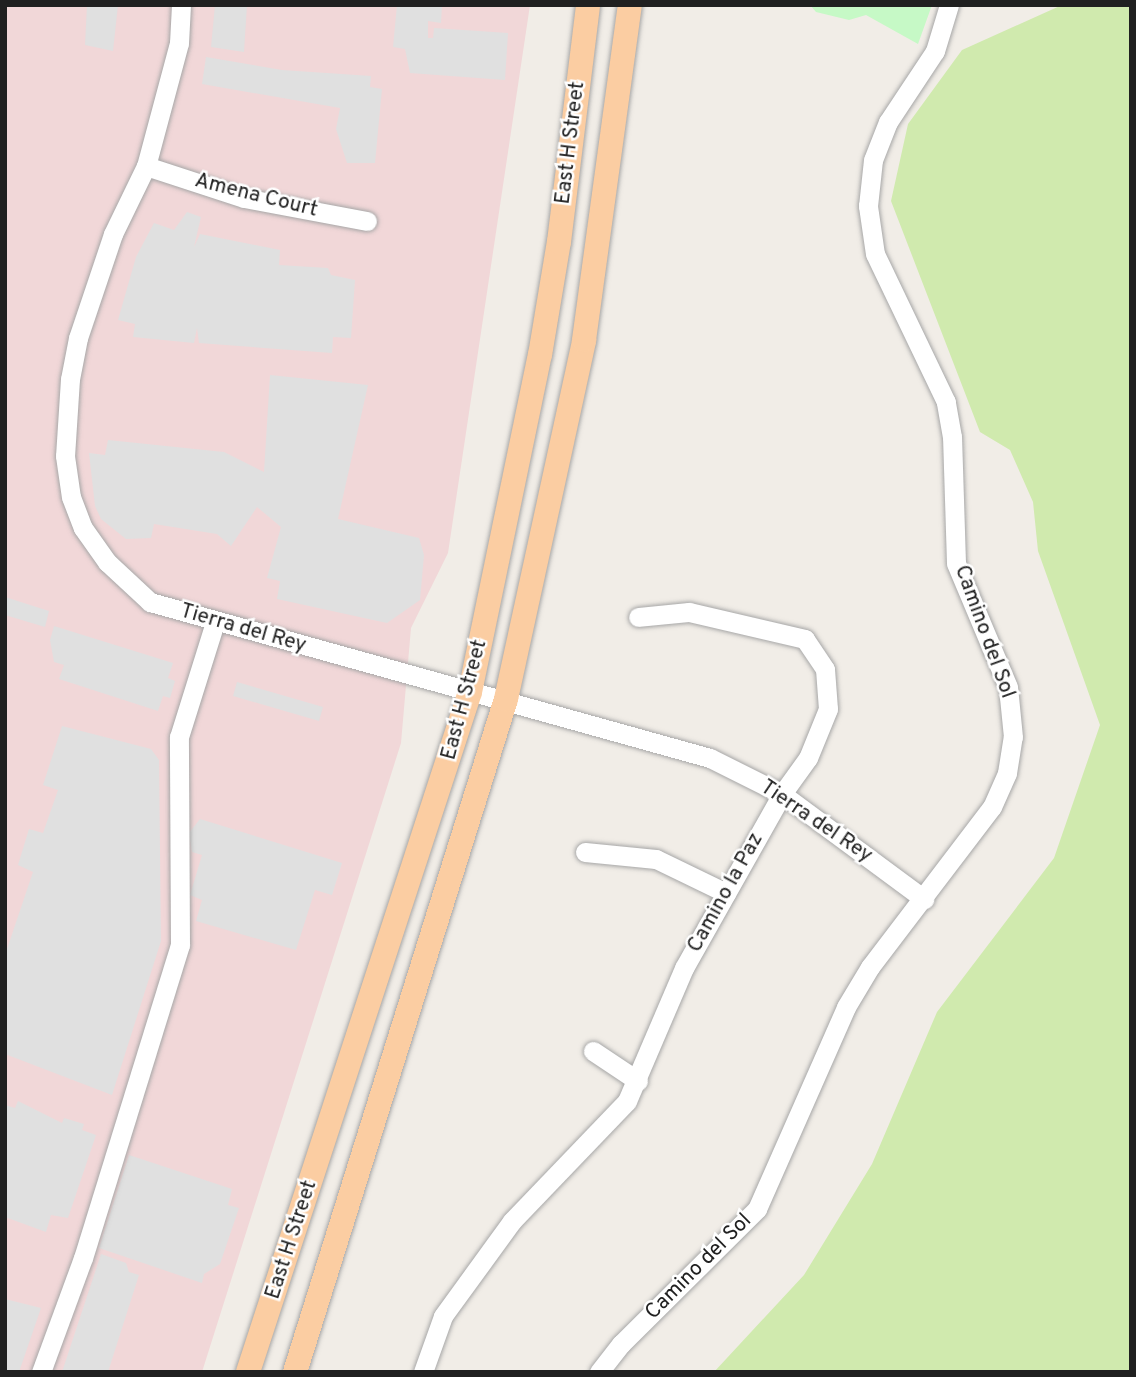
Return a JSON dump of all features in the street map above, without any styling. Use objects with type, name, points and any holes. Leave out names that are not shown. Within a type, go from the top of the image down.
[{"type":"main road","name":"East H Street","points":[[248,1372],[470,692],[540,355],[588,5]]},
{"type":"main road","name":"East H Street","points":[[295,1372],[506,699],[584,340],[630,5]]},
{"type":"street","name":"Tierra del Rey","points":[[181,5],[179,43],[146,166],[113,234],[78,338],[65,456],[71,497],[83,527],[107,562],[150,602],[710,758],[782,794],[924,899]]},
{"type":"street","name":"Camino del Sol","points":[[599,1372],[621,1344],[757,1209],[846,1007],[992,807],[1007,773],[1013,737],[1007,687],[956,563],[952,437],[946,402],[875,254],[868,206],[873,160],[881,139],[935,51],[949,5]]},
{"type":"street","name":"Amena Court","points":[[146,166],[244,198],[367,221]]},
{"type":"street","name":"Camino la Paz","points":[[423,1372],[443,1316],[512,1221],[612,1118],[638,1081],[684,968],[782,794],[818,740],[828,709],[829,682],[813,647],[805,639],[689,612],[638,617]]},
{"type":"street","points":[[41,1372],[82,1258],[180,945],[180,737],[215,622]]},
{"type":"street","points":[[585,852],[656,859],[726,893]]},
{"type":"street","points":[[593,1051],[638,1081]]},
{"type":"shaded area","points":[[5,5],[530,5],[448,553],[411,628],[401,743],[202,1372],[5,1372]]},
{"type":"shaded area","points":[[87,5],[118,5],[113,51],[85,45]]},
{"type":"shaded area","points":[[215,5],[247,5],[244,52],[211,47]]},
{"type":"shaded area","points":[[397,5],[442,5],[441,23],[428,21],[428,38],[433,38],[434,28],[508,33],[505,80],[410,73],[405,49],[393,47]]},
{"type":"shaded area","points":[[206,57],[282,70],[371,76],[370,87],[382,89],[375,163],[347,163],[336,129],[340,108],[202,84]]},
{"type":"shaded area","points":[[187,212],[201,217],[194,247],[200,234],[280,250],[279,265],[328,268],[331,275],[355,280],[351,338],[333,337],[332,353],[199,343],[197,328],[194,343],[133,337],[135,324],[118,320],[136,257],[154,223],[174,230]]},
{"type":"shaded area","points":[[270,375],[368,385],[338,519],[419,538],[424,555],[420,600],[387,623],[277,599],[280,581],[267,578],[281,527],[257,507],[231,546],[217,534],[154,524],[151,538],[126,539],[101,519],[95,506],[89,453],[105,455],[108,440],[224,452],[264,472]]},
{"type":"shaded area","points":[[5,597],[49,611],[45,627],[5,615]]},
{"type":"shaded area","points":[[54,626],[173,663],[168,678],[175,681],[170,698],[163,696],[158,711],[59,679],[64,665],[54,662],[50,640]]},
{"type":"shaded area","points":[[237,682],[323,707],[319,721],[233,696]]},
{"type":"shaded area","points":[[62,726],[151,749],[159,760],[161,941],[112,1095],[5,1054],[5,955],[33,872],[18,865],[29,829],[43,833],[58,790],[43,785]]},
{"type":"shaded area","points":[[200,819],[342,863],[332,895],[315,890],[296,950],[196,921],[202,900],[190,895],[202,855],[192,852],[189,833]]},
{"type":"shaded area","points":[[18,1101],[62,1123],[64,1118],[84,1124],[82,1130],[96,1135],[68,1218],[51,1215],[46,1232],[5,1217],[5,1105],[15,1108]]},
{"type":"shaded area","points":[[129,1155],[232,1189],[228,1205],[239,1208],[220,1264],[204,1274],[202,1283],[99,1248]]},
{"type":"shaded area","points":[[101,1254],[126,1263],[129,1272],[139,1275],[108,1372],[62,1372]]},
{"type":"shaded area","points":[[5,1299],[41,1308],[19,1372],[5,1372]]},
{"type":"green space","points":[[810,5],[932,5],[918,44],[866,15],[849,20],[816,12]]},
{"type":"green space","points":[[1062,5],[1131,5],[1131,1372],[714,1372],[804,1275],[872,1164],[937,1012],[1054,858],[1100,725],[1038,551],[1033,502],[1010,450],[980,432],[891,201],[908,124],[962,50]]}]
